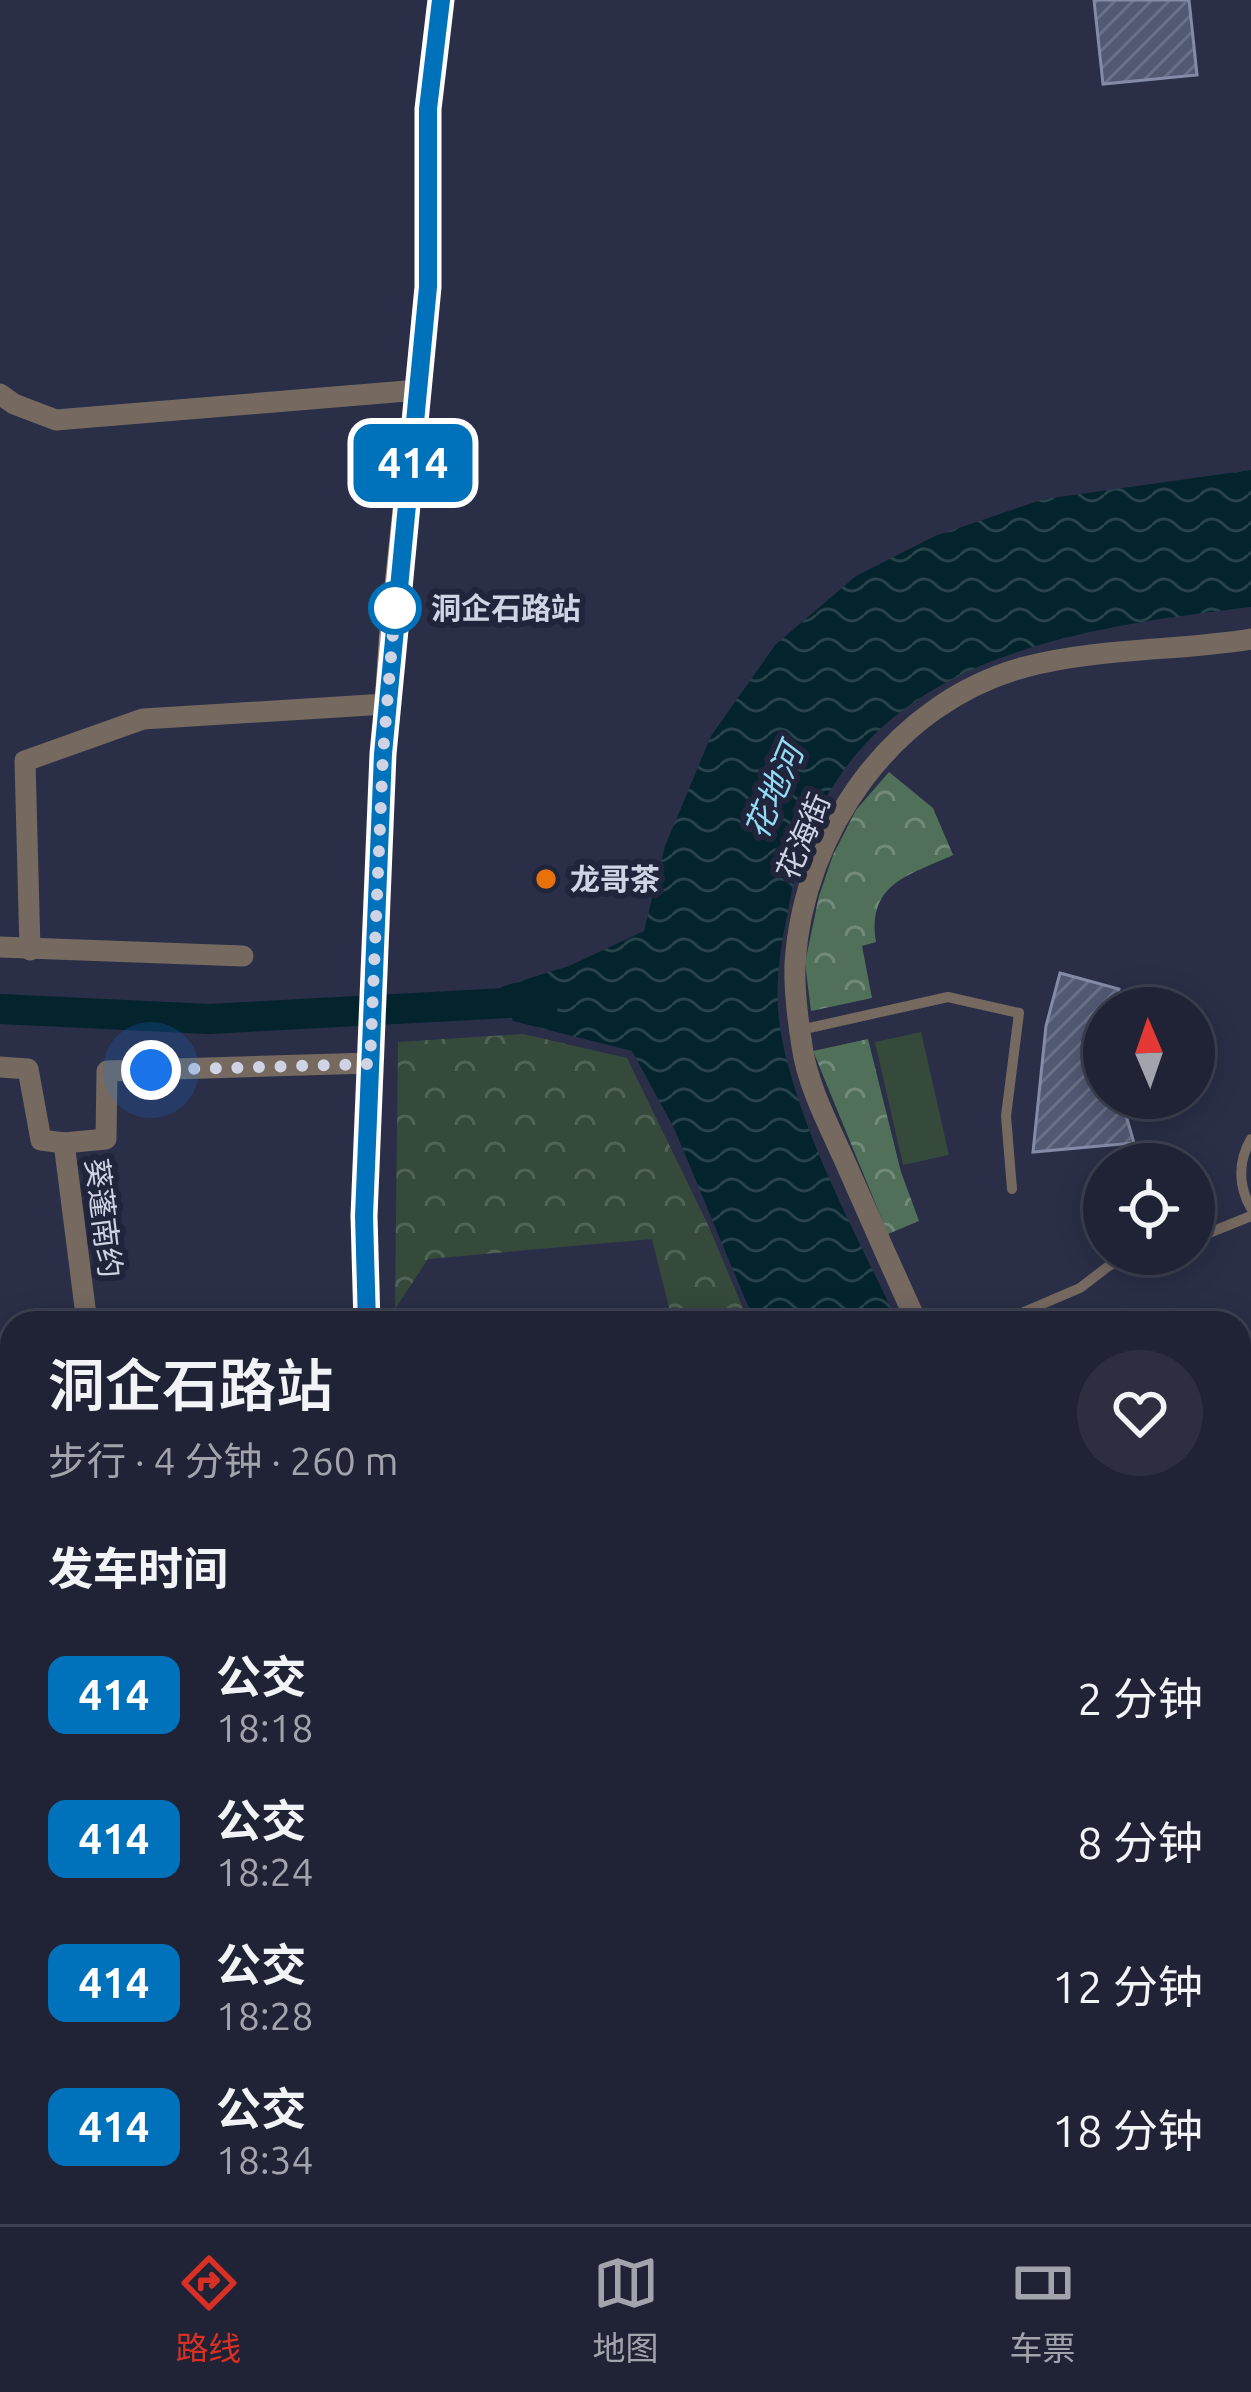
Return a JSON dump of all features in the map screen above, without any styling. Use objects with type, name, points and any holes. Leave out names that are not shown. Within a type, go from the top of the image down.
[{"type":"street","points":[[367,1311],[364,1216],[386,704],[428,287],[428,109],[441,0]]},
{"type":"street","points":[[0,394],[56,420],[419,390]]},
{"type":"street","name":"花海街","points":[[911,1311],[826,1119],[802,1050],[795,964],[810,888],[835,824],[872,766],[915,721],[967,690],[1022,668],[1073,657],[1251,639]]},
{"type":"street","points":[[30,950],[26,761],[143,718],[386,704]]},
{"type":"street","points":[[0,947],[243,956]]},
{"type":"street","points":[[64,1143],[106,1139],[107,1071],[370,1059]]},
{"type":"street","name":"葵蓬南约","points":[[0,1067],[28,1069],[41,1140],[64,1143],[85,1311]]},
{"type":"lane","points":[[800,1030],[948,997],[1019,1013],[1006,1116],[1012,1189]]},
{"type":"lane","points":[[1215,1229],[1251,1212],[1241,1172],[1251,1139]]},
{"type":"lane","points":[[1026,1311],[1080,1288],[1097,1275]]},
{"type":"green space","points":[[889,772],[933,808],[953,855],[894,884],[878,906],[876,942],[862,946],[872,998],[811,1011],[805,963],[819,896],[856,810]]},
{"type":"green space","points":[[921,1032],[949,1155],[903,1165],[875,1042]]},
{"type":"green space","points":[[523,1034],[627,1058],[744,1311],[670,1311],[652,1239],[428,1259],[395,1309],[398,1042]]},
{"type":"green space","points":[[868,1039],[901,1172],[919,1221],[888,1234],[813,1051]]},
{"type":"water","name":"花地河","points":[[1251,470],[1251,607],[1100,630],[1029,648],[962,674],[903,710],[853,758],[814,821],[790,900],[778,994],[781,1032],[795,1088],[820,1157],[892,1311],[750,1311],[674,1128],[632,1051],[513,1021],[501,987],[569,966],[644,931],[665,846],[711,736],[775,645],[856,576],[935,536],[1044,499]]},
{"type":"building","points":[[1094,0],[1189,0],[1197,75],[1103,84]]},
{"type":"building","points":[[1060,973],[1112,987],[1083,987],[1083,1119],[1127,1119],[1134,1143],[1083,1143],[1083,1148],[1033,1152],[1046,1026]]},
{"type":"waterway","points":[[0,1009],[209,1019],[545,1001]]},
{"type":"bus line","name":"414","points":[[366,1311],[364,1216],[383,754],[428,287],[428,109],[441,0]]},
{"type":"place","name":"洞企石路站","points":[[395,608]]},
{"type":"place","name":"龙哥茶","points":[[546,879]]},
{"type":"route","points":[[151,1070],[370,1064],[383,754],[395,608]]}]
